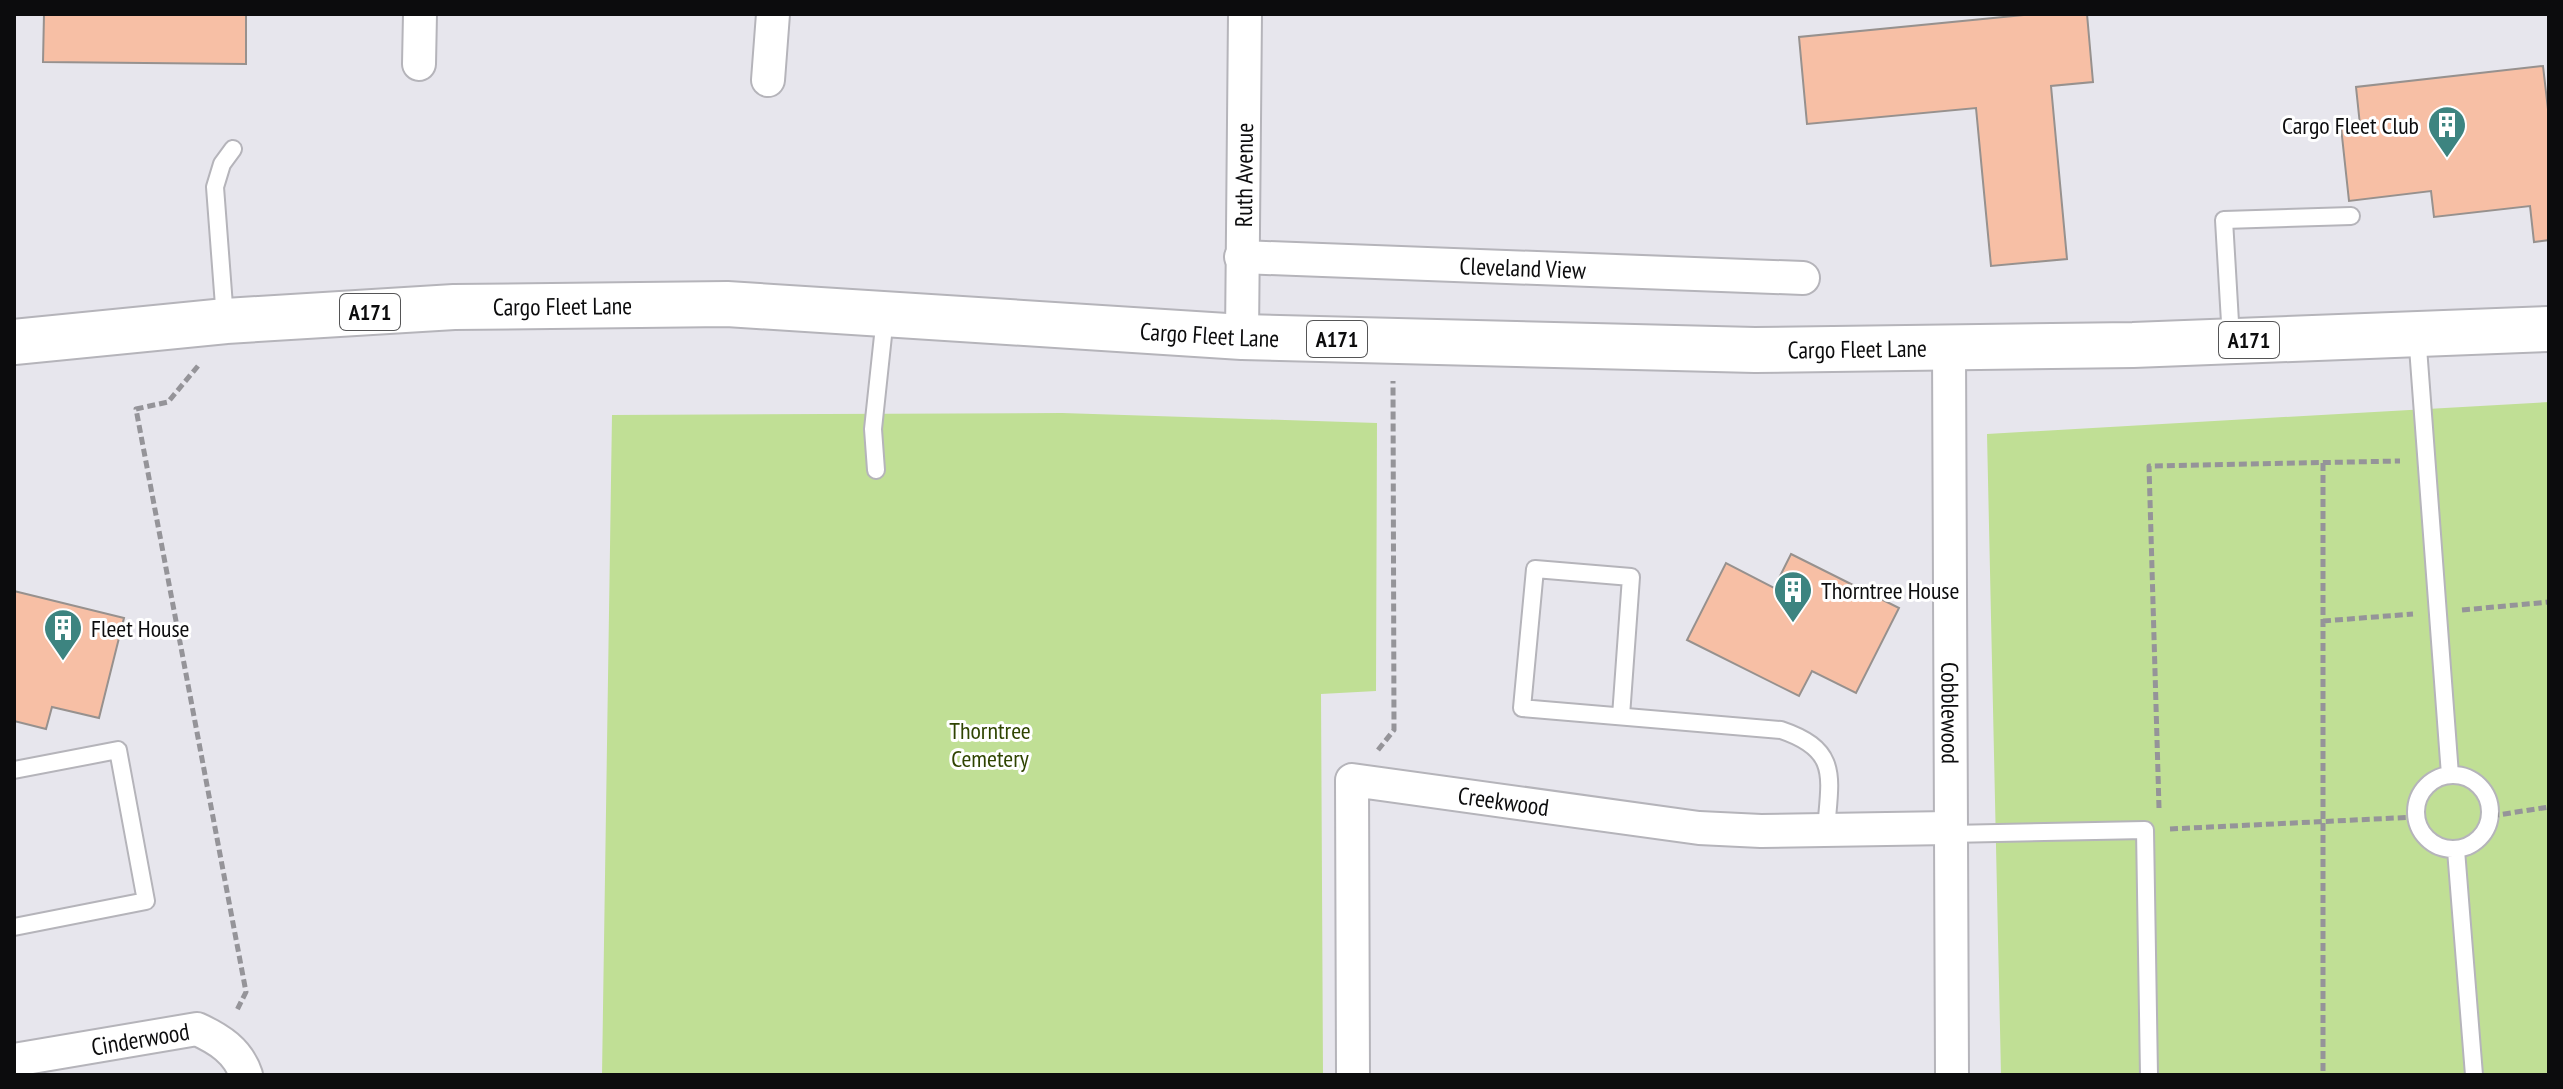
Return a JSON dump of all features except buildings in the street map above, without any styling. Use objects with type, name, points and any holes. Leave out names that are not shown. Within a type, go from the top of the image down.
[{"type":"main road","name":"Cargo Fleet Lane","points":[[14,342],[226,321],[454,307],[727,304],[1242,337],[1755,350],[1949,349],[2549,329]]},
{"type":"street","points":[[419,64],[420,14]]},
{"type":"street","points":[[768,80],[773,14]]},
{"type":"street","name":"Ruth Avenue","points":[[1242,337],[1245,14]]},
{"type":"street","name":"Cleveland View","points":[[1241,257],[1803,278]]},
{"type":"street","name":"Cobblewood","points":[[1949,349],[1952,1075]]},
{"type":"street","points":[[1352,780],[1353,1075]]},
{"type":"street","name":"Creekwood","points":[[1352,780],[1649,823],[1761,831],[1949,831]]},
{"type":"street","name":"Cinderwood","points":[[14,1060],[197,1029],[222,1040],[243,1065],[246,1075]]},
{"type":"lane","points":[[226,321],[215,187],[222,164],[233,149]]},
{"type":"lane","points":[[2231,341],[2224,220],[2351,216]]},
{"type":"lane","points":[[876,470],[873,429],[885,314]]},
{"type":"lane","points":[[2417,334],[2450,775]]},
{"type":"lane","points":[[1621,716],[1631,577],[1535,569],[1522,708],[1781,730],[1806,739],[1824,753],[1830,776],[1826,830]]},
{"type":"lane","points":[[14,770],[118,750],[146,901],[14,927]]},
{"type":"lane","points":[[2450,775],[2475,782],[2490,803],[2491,816],[2479,839],[2456,850],[2445,849],[2425,838],[2416,817],[2420,794],[2437,778],[2450,775]]},
{"type":"lane","points":[[1949,831],[2152,830],[2149,1075]]},
{"type":"lane","points":[[2456,850],[2474,1075]]},
{"type":"path","points":[[222,1040],[246,992],[136,409],[168,402],[203,360],[226,321]]},
{"type":"path","points":[[1352,780],[1394,730],[1393,341]]},
{"type":"path","points":[[2416,817],[2152,830],[2149,466],[2427,461]]},
{"type":"path","points":[[2323,463],[2323,1075]]},
{"type":"path","points":[[2491,816],[2549,807]]},
{"type":"green space","points":[[2549,402],[2549,1075],[2001,1075],[1987,434]]},
{"type":"green space","name":"Thorntree Cemetery","points":[[1062,413],[1377,423],[1376,691],[1321,694],[1323,1075],[602,1075],[612,415]]},
{"type":"place","name":"Cargo Fleet Club","points":[[2447,159]]},
{"type":"place","name":"Thorntree House","points":[[1793,624]]},
{"type":"place","name":"Fleet House","points":[[63,662]]}]
